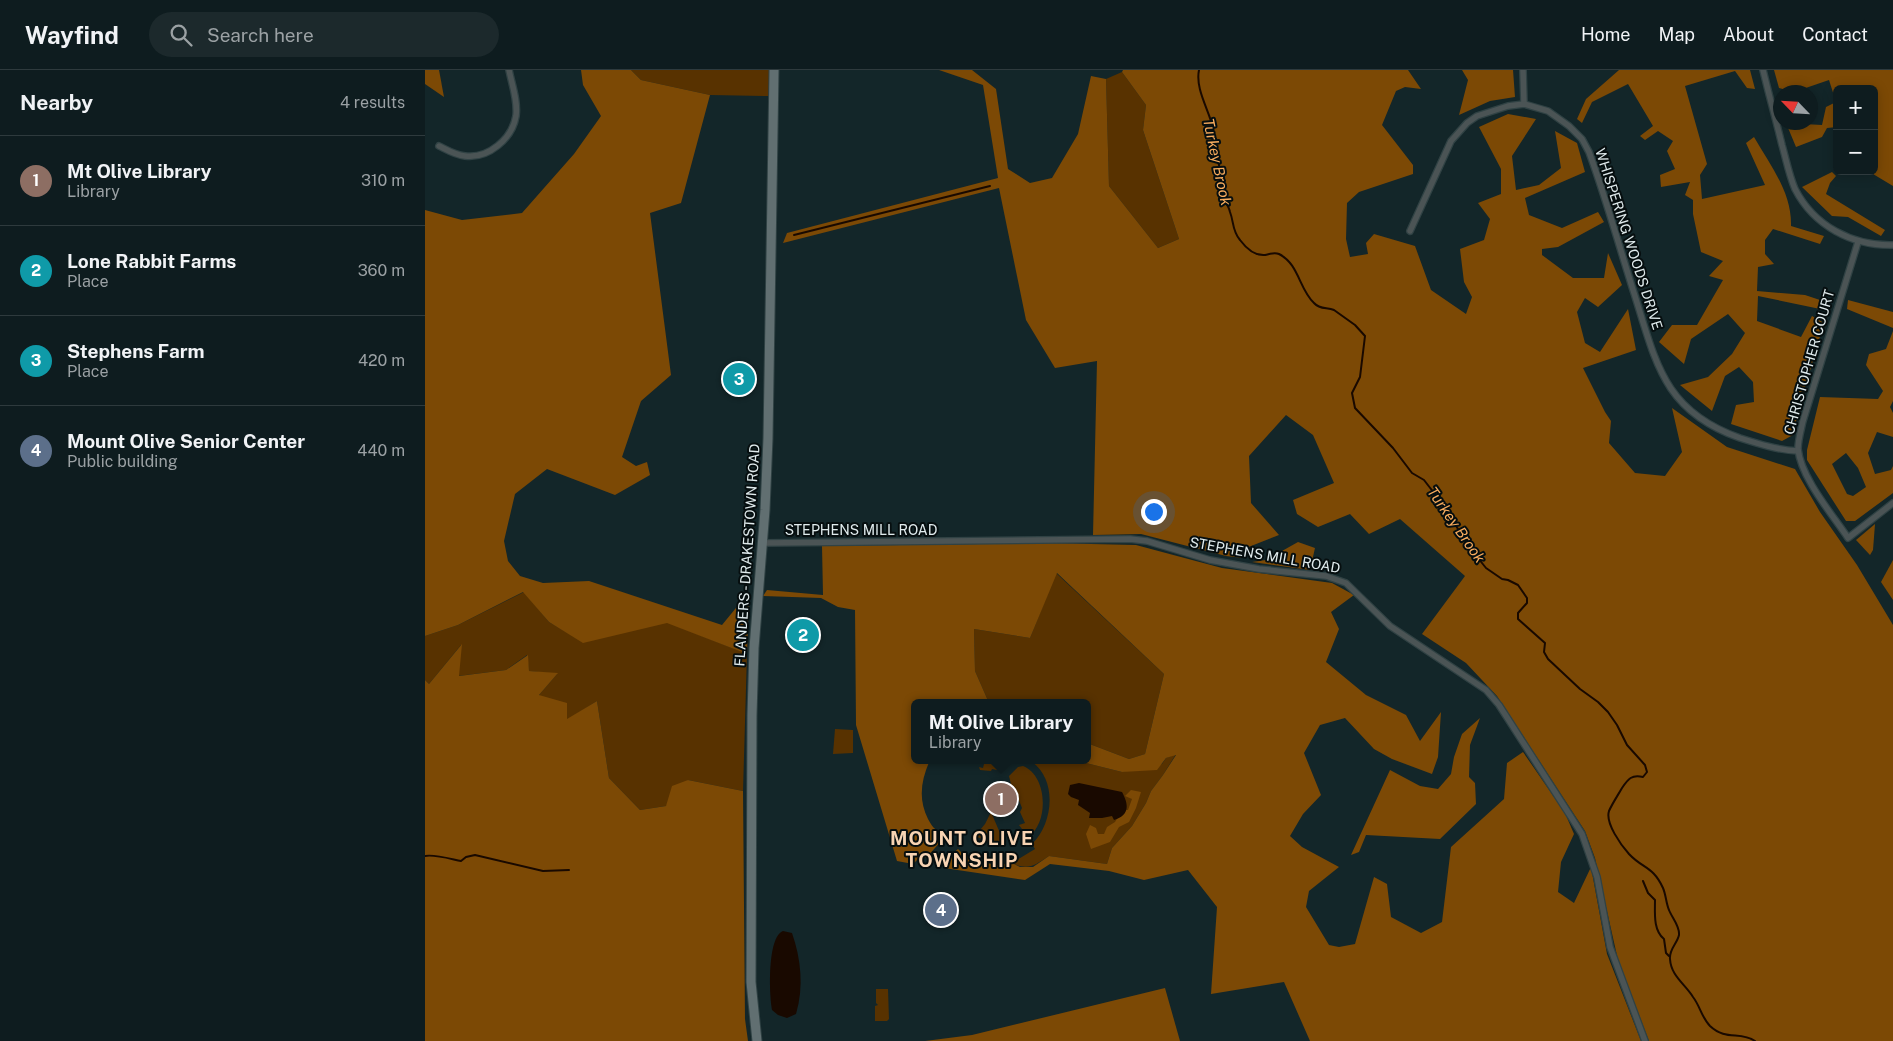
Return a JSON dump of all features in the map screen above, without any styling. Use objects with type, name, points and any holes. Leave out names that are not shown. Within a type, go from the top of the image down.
[{"type":"street","points":[[439,146],[450,152],[469,157],[490,151],[505,139],[513,127],[516,110],[516,100],[509,70]]},
{"type":"street","name":"FLANDERS - DRAKESTOWN ROAD","points":[[757,1041],[751,982],[752,715],[754,640],[763,543],[769,430],[773,70]]},
{"type":"street","points":[[1523,70],[1524,104]]},
{"type":"street","points":[[1763,70],[1795,189],[1815,217],[1841,235],[1858,242],[1893,246]]},
{"type":"street","name":"WHISPERING WOODS DRIVE","points":[[1410,231],[1444,155],[1458,132],[1477,116],[1499,108],[1524,104],[1548,111],[1559,117],[1582,139],[1589,152],[1652,351],[1671,389],[1689,411],[1721,431],[1779,450],[1798,451]]},
{"type":"street","name":"CHRISTOPHER COURT","points":[[1858,242],[1803,421],[1798,451],[1806,474],[1848,538],[1893,503]]},
{"type":"street","name":"STEPHENS MILL ROAD","points":[[763,543],[1130,539],[1147,541],[1210,560],[1259,569],[1326,576],[1346,583],[1390,626],[1486,690],[1499,705],[1561,800],[1582,834],[1589,850],[1597,877],[1610,947],[1645,1041]]},
{"type":"shaded area","points":[[425,70],[439,70],[444,97],[425,84]]},
{"type":"shaded area","points":[[581,70],[631,70],[641,80],[710,95],[681,203],[650,213],[671,375],[641,401],[622,457],[636,466],[647,462],[650,475],[615,495],[547,469],[515,494],[504,541],[508,561],[520,576],[543,583],[589,581],[722,625],[749,592],[747,654],[667,623],[583,643],[549,622],[523,592],[458,625],[425,636],[425,210],[462,220],[522,213],[574,154],[601,116],[583,85]]},
{"type":"shaded area","points":[[631,70],[769,70],[769,96],[710,95],[641,80]]},
{"type":"shaded area","points":[[939,70],[972,70],[996,89],[1008,169],[1030,183],[1052,178],[1078,134],[1091,76],[1106,79],[1109,186],[1158,248],[1179,239],[1143,130],[1146,105],[1122,72],[1123,70],[1408,70],[1421,89],[1405,87],[1396,91],[1382,125],[1413,165],[1413,174],[1359,192],[1347,203],[1346,239],[1350,257],[1368,254],[1366,243],[1374,234],[1415,246],[1431,290],[1466,314],[1472,297],[1464,282],[1460,249],[1484,240],[1490,219],[1478,203],[1501,194],[1501,169],[1479,127],[1508,114],[1536,119],[1512,156],[1516,190],[1539,185],[1561,168],[1555,131],[1577,143],[1585,172],[1525,198],[1529,215],[1562,228],[1598,212],[1604,222],[1558,247],[1542,249],[1542,255],[1573,278],[1604,278],[1608,253],[1622,285],[1598,307],[1585,298],[1577,312],[1585,343],[1600,352],[1628,309],[1636,350],[1583,368],[1611,421],[1609,443],[1635,473],[1665,476],[1682,452],[1672,408],[1727,447],[1795,469],[1820,512],[1857,565],[1893,625],[1893,1041],[1649,1041],[1618,960],[1595,858],[1585,831],[1497,696],[1466,663],[1422,634],[1465,576],[1400,519],[1369,534],[1350,514],[1318,527],[1297,514],[1293,500],[1334,483],[1313,435],[1286,415],[1249,456],[1251,503],[1279,535],[1246,548],[1248,555],[1243,558],[1226,556],[1141,534],[1093,535],[1097,361],[1055,368],[1026,320],[999,188],[783,243],[787,233],[998,178],[983,85]]},
{"type":"shaded area","points":[[1462,70],[1513,70],[1515,97],[1490,101],[1459,115],[1468,80]]},
{"type":"shaded area","points":[[1619,70],[1750,70],[1755,89],[1747,88],[1735,71],[1685,86],[1707,164],[1700,175],[1702,199],[1765,185],[1746,143],[1754,137],[1784,190],[1788,202],[1791,226],[1824,236],[1820,244],[1773,229],[1765,240],[1765,254],[1774,264],[1758,267],[1757,291],[1805,295],[1826,302],[1825,310],[1758,296],[1757,321],[1801,337],[1812,316],[1824,323],[1793,435],[1782,441],[1731,424],[1736,405],[1754,402],[1753,382],[1739,367],[1725,376],[1712,411],[1680,385],[1708,377],[1732,354],[1745,333],[1728,314],[1691,339],[1684,364],[1659,342],[1672,325],[1697,325],[1723,280],[1709,276],[1723,261],[1701,252],[1693,214],[1693,200],[1685,195],[1690,182],[1661,187],[1660,175],[1675,169],[1667,151],[1673,141],[1658,131],[1645,140],[1640,136],[1653,126],[1628,84],[1592,102],[1582,123],[1577,119],[1586,99]]},
{"type":"shaded area","points":[[1774,70],[1893,70],[1893,186],[1875,175],[1878,175],[1878,85],[1833,85],[1833,93],[1829,80],[1814,85],[1778,85]]},
{"type":"shaded area","points":[[1122,72],[1146,105],[1143,130],[1179,239],[1158,248],[1109,186],[1106,79]]},
{"type":"shaded area","points":[[1833,104],[1833,127],[1827,128],[1822,137],[1796,147],[1789,130],[1818,130],[1818,125],[1822,125],[1826,107]]},
{"type":"shaded area","points":[[1832,172],[1836,176],[1830,183],[1826,194],[1885,230],[1881,236],[1848,217],[1832,216],[1802,187]]},
{"type":"shaded area","points":[[1848,300],[1893,312],[1893,328],[1847,309]]},
{"type":"shaded area","points":[[1893,331],[1893,401],[1890,407],[1893,413],[1893,437],[1877,432],[1868,453],[1875,474],[1891,470],[1893,466],[1893,493],[1855,521],[1846,521],[1807,460],[1807,450],[1820,397],[1878,399],[1883,391],[1866,365],[1869,354],[1886,349]],"holes":[[[1846,453],[1858,468],[1866,487],[1853,496],[1847,494],[1832,464]]]},
{"type":"shaded area","points":[[1875,524],[1873,550],[1870,555],[1856,540]]},
{"type":"shaded area","points":[[1298,542],[1315,548],[1310,570],[1252,562],[1266,560]]},
{"type":"shaded area","points":[[1047,543],[1136,545],[1222,568],[1332,583],[1354,595],[1331,612],[1339,629],[1326,662],[1366,695],[1406,715],[1420,741],[1441,712],[1438,757],[1432,774],[1392,759],[1374,749],[1345,718],[1320,725],[1304,753],[1321,795],[1303,814],[1290,836],[1302,847],[1339,867],[1309,891],[1306,907],[1329,945],[1339,947],[1355,944],[1374,877],[1387,884],[1391,917],[1421,933],[1442,922],[1451,847],[1504,799],[1507,763],[1523,752],[1565,813],[1574,834],[1561,862],[1558,892],[1574,903],[1591,867],[1607,954],[1641,1041],[1310,1041],[1284,982],[1211,994],[1217,907],[1188,870],[1144,880],[1109,871],[1050,864],[1025,880],[944,868],[945,861],[958,849],[964,855],[980,862],[997,865],[1012,863],[1020,867],[1033,867],[1049,856],[1107,864],[1112,848],[1132,826],[1151,791],[1176,755],[1166,758],[1157,770],[1122,772],[1090,764],[1091,745],[1129,759],[1145,754],[1164,674],[1057,573],[1030,638],[974,629],[975,671],[987,699],[911,699],[911,764],[928,764],[923,782],[923,804],[931,824],[942,833],[942,840],[927,857],[918,859],[913,864],[897,861],[856,725],[855,610],[838,607],[821,598],[763,596],[767,590],[823,595],[822,546]]},
{"type":"shaded area","points":[[1893,560],[1893,600],[1881,582]]},
{"type":"shaded area","points":[[1056,573],[1164,674],[1145,754],[1129,759],[1091,745],[1091,699],[987,699],[975,671],[974,629],[1030,638]]},
{"type":"shaded area","points":[[524,592],[549,622],[583,642],[667,622],[747,654],[743,791],[688,780],[666,806],[640,810],[609,778],[597,701],[567,720],[539,695],[557,674],[529,671],[527,655],[506,670],[458,676],[461,645],[429,684],[425,680],[425,636],[458,625]]},
{"type":"shaded area","points":[[462,644],[459,676],[506,670],[528,655],[529,671],[558,673],[539,695],[567,703],[567,719],[597,701],[609,778],[640,810],[666,806],[672,786],[688,780],[743,791],[745,1019],[748,1041],[425,1041],[425,680],[429,684]]},
{"type":"shaded area","points":[[1480,718],[1470,745],[1469,777],[1475,783],[1476,804],[1440,839],[1366,835],[1359,852],[1351,855],[1390,770],[1420,786],[1438,789],[1451,774],[1454,757],[1462,734]]},
{"type":"shaded area","points":[[835,729],[853,730],[853,753],[833,754]]},
{"type":"shaded area","points":[[1176,754],[1151,791],[1132,826],[1112,848],[1107,864],[1049,856],[1027,867],[1012,863],[1035,849],[1032,844],[1045,824],[1048,813],[1050,800],[1045,777],[1034,764],[1090,764],[1122,772],[1162,764],[1166,758]]},
{"type":"shaded area","points":[[984,764],[1008,764],[1002,771],[992,769],[991,771],[980,770],[979,767],[983,768]]},
{"type":"shaded area","points":[[1023,766],[1031,771],[1037,779],[1043,800],[1040,821],[1028,837],[1019,825],[1025,823],[1020,812],[1022,808],[1018,798],[1014,796],[1009,776],[1018,767]]},
{"type":"shaded area","points":[[1079,783],[1122,792],[1127,804],[1126,812],[1114,820],[1112,816],[1089,818],[1090,813],[1078,805],[1079,800],[1068,794],[1070,785]]},
{"type":"shaded area","points":[[1131,790],[1141,792],[1129,822],[1119,827],[1110,842],[1091,849],[1086,834],[1090,825],[1096,828],[1098,834],[1104,834],[1107,827],[1115,822],[1122,810],[1128,810],[1132,799],[1125,796]]},
{"type":"shaded area","points":[[991,812],[1003,840],[1002,842],[991,843],[975,836],[985,824]]},
{"type":"shaded area","points":[[783,931],[792,933],[798,953],[801,983],[796,1014],[787,1018],[778,1015],[772,1010],[770,992],[770,967],[774,944]]},
{"type":"shaded area","points":[[1165,988],[1180,1041],[925,1041],[972,1035]]},
{"type":"shaded area","points":[[876,989],[888,989],[889,1019],[887,1021],[875,1021],[875,1006],[878,1005],[876,1003]]},
{"type":"waterway","name":"Turkey Brook","points":[[1199,70],[1199,85],[1213,128],[1212,144],[1219,165],[1221,191],[1237,237],[1254,253],[1261,255],[1277,253],[1286,258],[1295,270],[1305,291],[1316,305],[1321,308],[1334,310],[1355,325],[1365,336],[1360,377],[1352,393],[1355,408],[1393,448],[1412,473],[1424,480],[1441,502],[1470,548],[1486,568],[1502,579],[1518,585],[1527,598],[1527,603],[1518,613],[1518,619],[1545,643],[1544,652],[1548,659],[1608,712],[1627,745],[1645,765],[1647,772],[1643,777],[1636,776],[1628,780],[1612,805],[1608,816],[1611,828],[1629,854],[1652,872],[1663,888],[1670,913],[1679,932],[1671,952],[1671,965],[1676,975],[1690,992],[1707,1023],[1716,1031],[1755,1041]]},
{"type":"waterway","points":[[794,235],[990,186]]},
{"type":"waterway","points":[[425,856],[438,856],[461,861],[466,857],[475,855],[543,871],[569,870]]},
{"type":"waterway","points":[[1643,881],[1648,893],[1655,900],[1656,926],[1664,939],[1666,953],[1669,956]]},
{"type":"place","name":"Stephens Farm","points":[[739,379]]},
{"type":"place","name":"Lone Rabbit Farms","points":[[803,635]]},
{"type":"place","name":"Mt Olive Library","points":[[1001,799]]},
{"type":"place","name":"Mount Olive Senior Center","points":[[941,910]]},
{"type":"district","name":"MOUNT OLIVE TOWNSHIP","points":[[962,849]]}]
